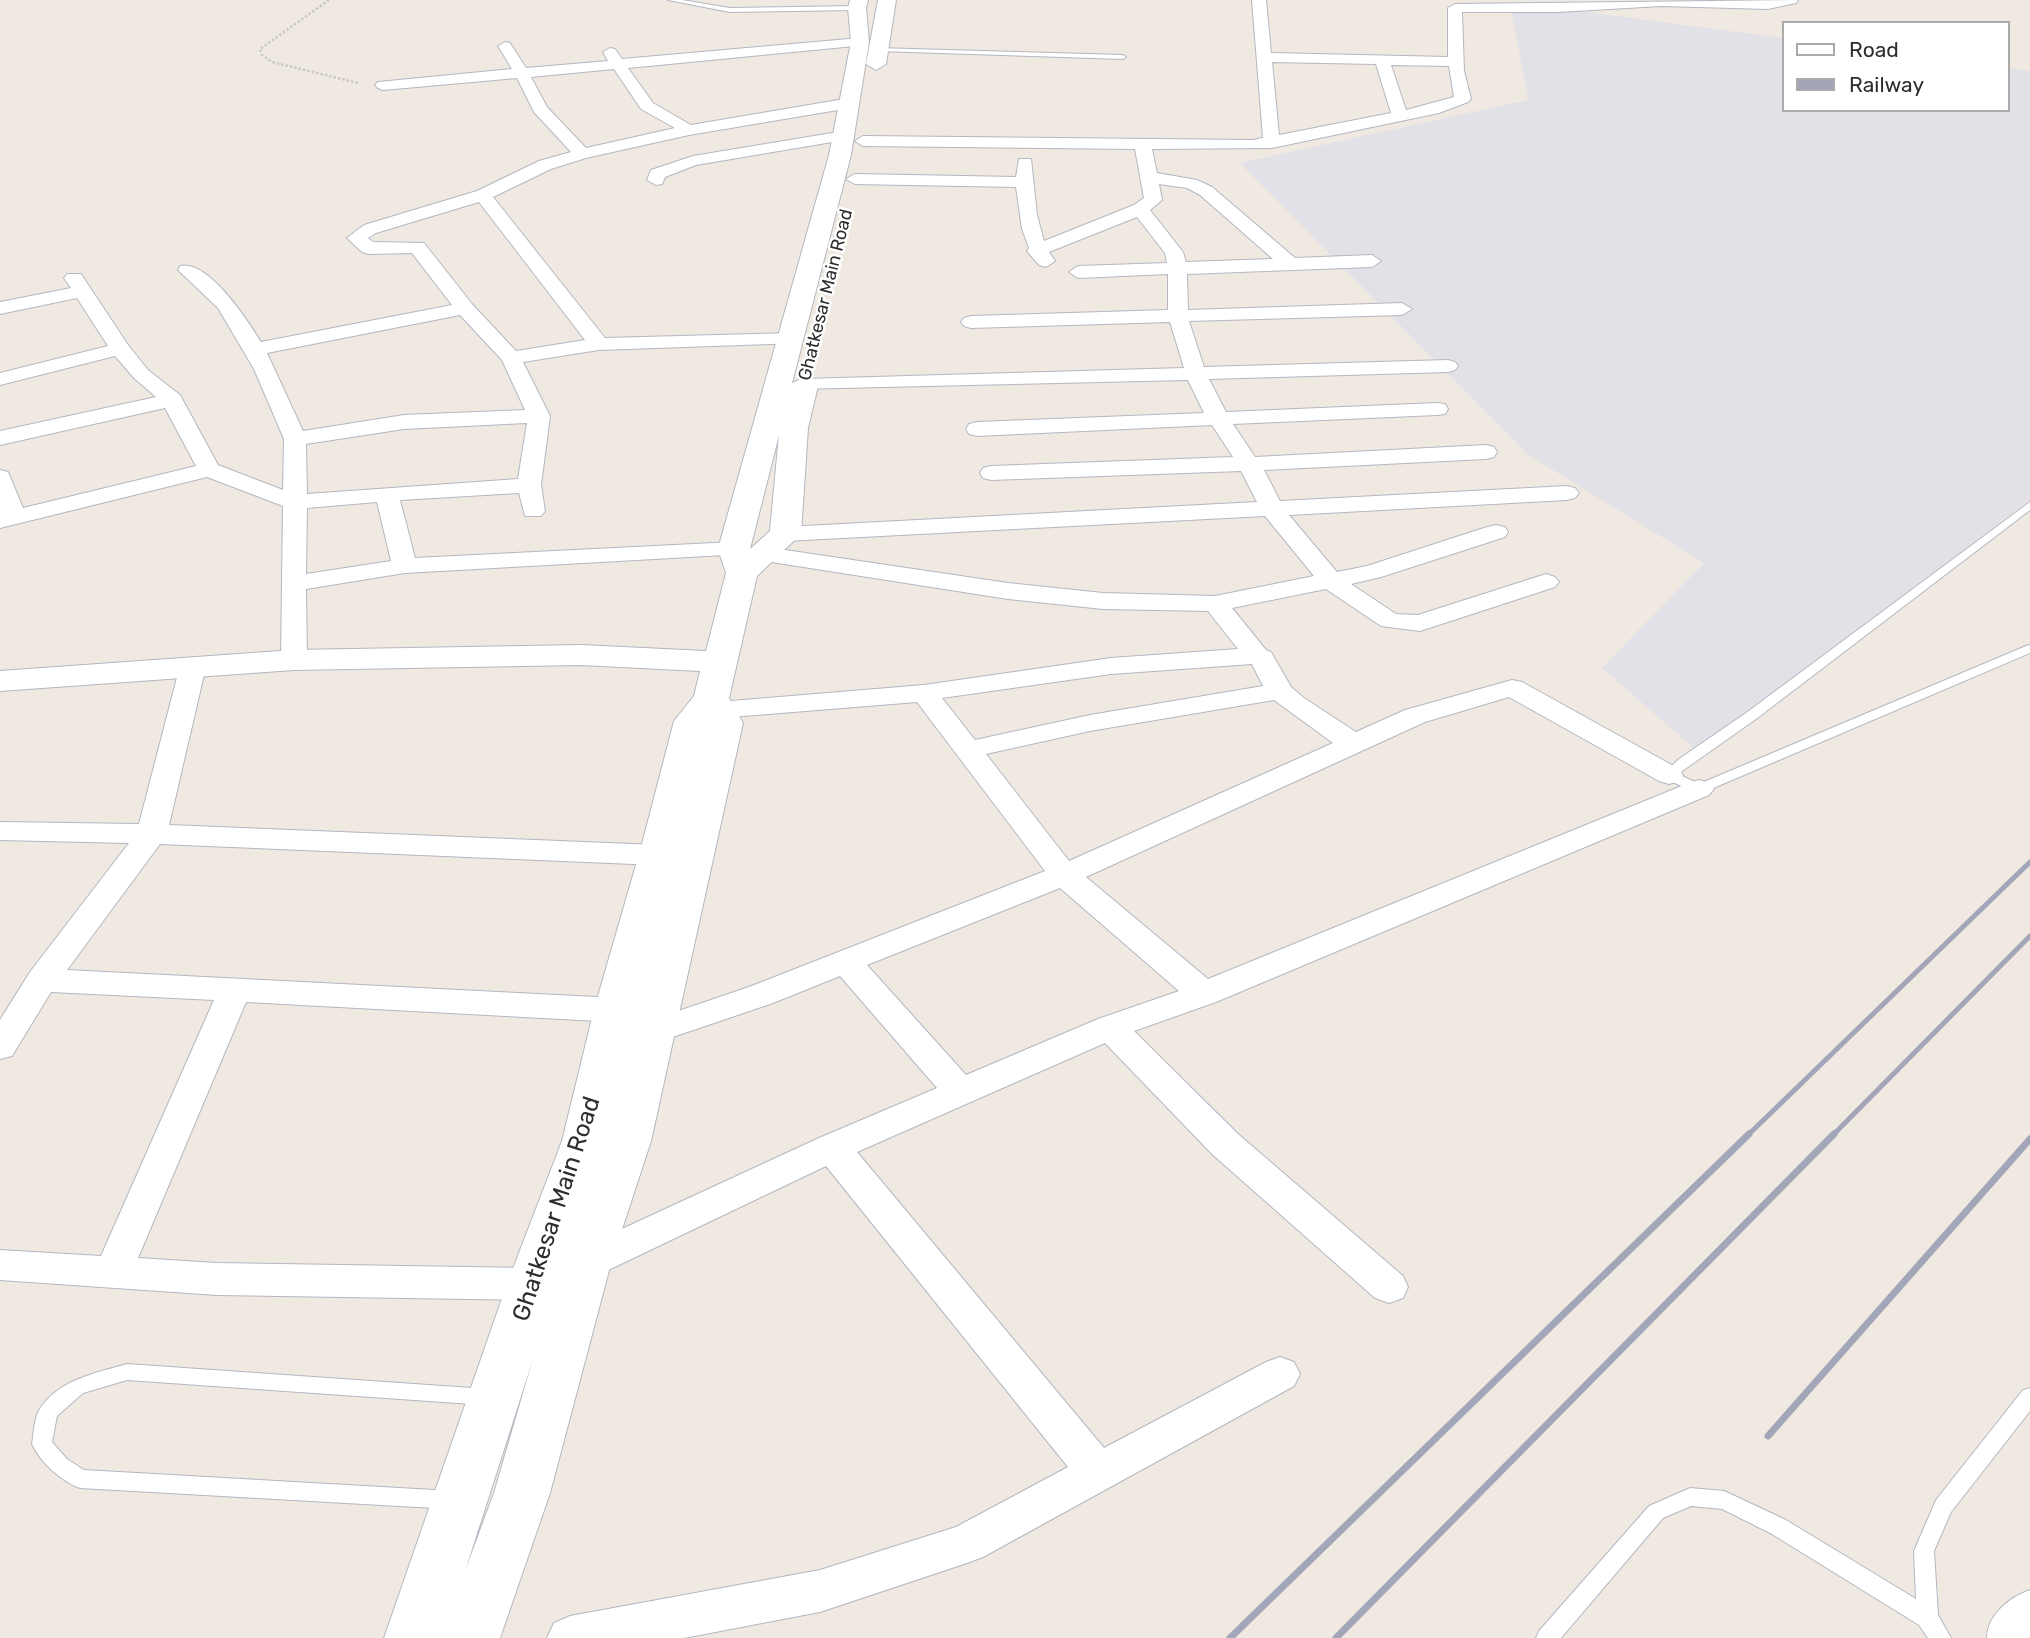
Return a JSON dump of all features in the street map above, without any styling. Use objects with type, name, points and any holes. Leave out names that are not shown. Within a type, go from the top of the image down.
[{"type":"main road","name":"Ghatkesar Main Road","points":[[414,1638],[532,1284],[585,1141],[616,1010],[692,721],[716,690],[747,559],[855,179],[850,103],[887,0]]},
{"type":"main road","name":"Ghatkesar Main Road","points":[[785,534],[794,428],[807,355],[873,44],[858,4]]},
{"type":"main road","points":[[747,559],[785,534]]},
{"type":"main road","points":[[3,686],[192,666],[294,660],[581,655],[716,690]]},
{"type":"main road","name":"Ghatkesar Main Road","points":[[470,1638],[522,1493],[586,1263],[628,1141],[725,723],[716,690]]},
{"type":"street","points":[[1259,0],[1272,143]]},
{"type":"street","points":[[656,180],[657,174],[693,161],[853,139],[1026,145],[1272,143],[1455,104],[1463,99],[1458,93],[1458,62],[1463,3],[1546,8],[1661,2],[1768,5],[1791,0]]},
{"type":"street","points":[[381,78],[522,73],[615,58],[873,44]]},
{"type":"street","points":[[381,78],[509,53],[540,109],[582,154]]},
{"type":"street","points":[[1264,57],[1458,62]]},
{"type":"street","points":[[615,58],[647,106],[689,130]]},
{"type":"street","points":[[1382,60],[1400,116]]},
{"type":"street","points":[[533,511],[529,485],[540,416],[511,358],[465,308],[417,247],[369,248],[356,238],[370,229],[483,195],[545,165],[582,154],[689,130],[850,103]]},
{"type":"street","points":[[1026,145],[1023,182],[1041,256],[1140,209],[1153,200],[1143,145]]},
{"type":"street","points":[[1149,177],[1191,184],[1206,191],[1290,264]]},
{"type":"street","points":[[855,179],[1023,182]]},
{"type":"street","points":[[483,195],[599,344]]},
{"type":"street","points":[[1140,209],[1174,252],[1178,317],[1196,374],[1219,420],[1249,464],[1272,509],[1332,582],[1390,621],[1411,623],[1420,623],[1546,582]]},
{"type":"street","points":[[1078,272],[1372,261]]},
{"type":"street","points":[[187,270],[223,299],[255,349],[295,439],[294,660]]},
{"type":"street","points":[[0,308],[78,284],[120,349],[141,374],[172,400],[209,470]]},
{"type":"street","points":[[255,349],[465,308]]},
{"type":"street","points":[[971,322],[1402,309]]},
{"type":"street","points":[[511,358],[599,344],[1196,374],[1448,366]]},
{"type":"street","points":[[0,379],[120,349]]},
{"type":"street","points":[[0,438],[172,400]]},
{"type":"street","points":[[977,429],[1437,409]]},
{"type":"street","points":[[295,439],[404,422],[540,416]]},
{"type":"street","points":[[991,473],[1486,452]]},
{"type":"street","points":[[0,477],[7,519],[209,470],[296,502],[529,485]]},
{"type":"street","points":[[785,534],[1567,493]]},
{"type":"street","points":[[387,494],[405,566]]},
{"type":"street","points":[[293,583],[405,566],[747,559],[1103,601],[1215,604],[1372,572],[1496,532]]},
{"type":"street","points":[[1215,604],[1256,656]]},
{"type":"street","points":[[716,690],[925,693],[1111,666],[1256,656],[1262,658],[1280,691],[1294,704],[1354,744]]},
{"type":"street","points":[[0,1047],[42,980],[152,834],[192,666]]},
{"type":"street","points":[[652,1032],[761,995],[1064,875],[1415,716],[1512,688],[1684,782]]},
{"type":"street","points":[[967,750],[1090,723],[1280,691]]},
{"type":"street","points":[[925,693],[1064,875],[1204,994]]},
{"type":"street","points":[[0,1265],[217,1279],[532,1284],[586,1263],[832,1148],[1110,1027],[1204,994],[1684,782]]},
{"type":"street","points":[[0,831],[152,834],[657,855]]},
{"type":"street","points":[[846,962],[962,1093]]},
{"type":"street","points":[[42,980],[616,1010]]},
{"type":"street","points":[[113,1273],[235,990]]},
{"type":"street","points":[[1110,1027],[1224,1144],[1389,1287]]},
{"type":"street","points":[[832,1148],[1098,1472]]},
{"type":"street","points":[[570,1638],[820,1591],[967,1543],[1280,1374]]},
{"type":"street","points":[[2010,1638],[2010,1632],[2030,1611]]},
{"type":"lane","points":[[671,0],[730,10],[858,4]]},
{"type":"lane","points":[[1661,2],[1750,0]]},
{"type":"lane","points":[[873,44],[1123,57]]},
{"type":"lane","points":[[2030,505],[1751,716],[1684,762],[1684,782],[2030,649]]},
{"type":"lane","points":[[461,1501],[80,1479],[60,1465],[42,1444],[48,1412],[77,1387],[127,1372],[494,1397]]},
{"type":"lane","points":[[1927,1618],[1924,1551],[1943,1506],[2030,1396]]},
{"type":"lane","points":[[1547,1638],[1656,1512],[1690,1497],[1724,1500],[1779,1527],[1927,1618],[1940,1638]]},
{"type":"path","points":[[329,0],[320,9],[274,36],[260,49],[262,55],[272,62],[350,82],[381,78]]},
{"type":"shaded area","points":[[1510,2],[1782,38],[1782,112],[2009,112],[2009,68],[2030,71],[2030,500],[1697,751],[1602,668],[1704,563],[1527,454],[1240,163],[1528,100]]},
{"type":"railway","points":[[1747,1136],[2030,862]]},
{"type":"railway","points":[[1832,1136],[2030,936]]},
{"type":"railway","points":[[1230,1638],[1749,1134]]},
{"type":"railway","points":[[1336,1638],[1834,1134]]},
{"type":"railway","points":[[1768,1436],[2030,1139]]}]
